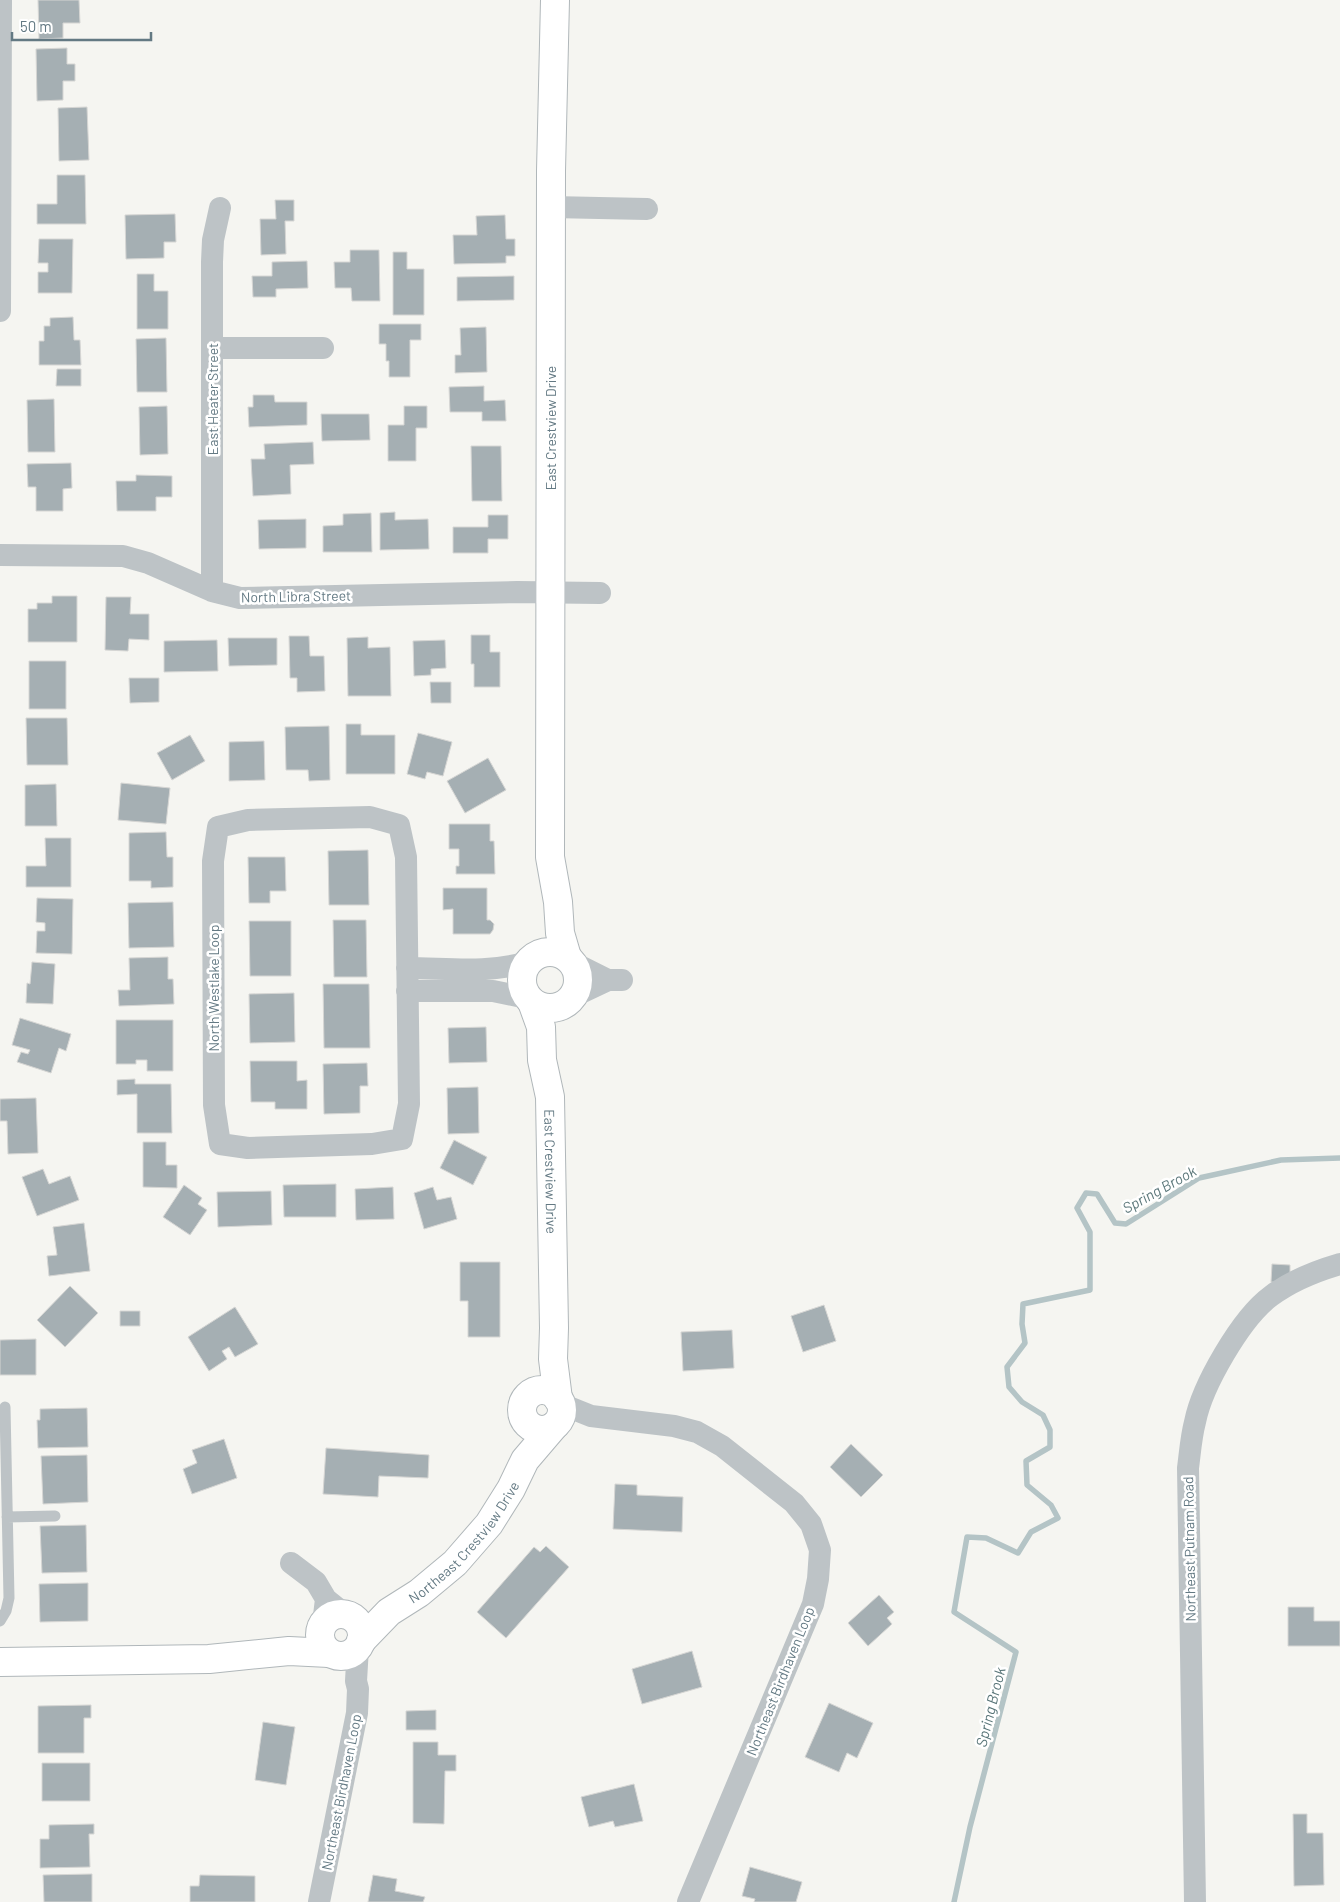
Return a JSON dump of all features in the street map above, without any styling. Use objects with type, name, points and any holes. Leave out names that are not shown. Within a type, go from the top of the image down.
[{"type":"street","points":[[0,311],[1,0]]},
{"type":"street","name":"East Crestview Drive","points":[[529,960],[541,933],[542,903],[550,857],[551,208],[555,0]]},
{"type":"street","name":"East Heater Street","points":[[212,591],[213,240],[220,208]]},
{"type":"street","points":[[551,208],[647,209]]},
{"type":"street","points":[[212,348],[323,348]]},
{"type":"street","name":"North Libra Street","points":[[0,555],[123,556],[148,563],[212,591],[240,598],[550,592],[600,593]]},
{"type":"street","name":"North Westlake Loop","points":[[370,817],[399,825],[406,857],[407,991],[408,1104],[402,1139],[372,1144],[267,1148],[248,1148],[220,1144],[214,1105],[213,861],[218,827],[248,820],[370,817]]},
{"type":"street","name":"East Crestview Drive","points":[[550,857],[558,902],[560,933],[569,959]]},
{"type":"street","points":[[407,968],[509,968],[549,951],[556,952],[615,980],[570,1000],[562,1006],[550,1008],[544,1008],[530,1000],[493,991],[407,991]]},
{"type":"street","points":[[569,959],[577,973],[578,980],[578,986],[570,1000]]},
{"type":"street","points":[[529,960],[524,968],[521,980],[524,992],[530,1000]]},
{"type":"street","name":"East Crestview Drive","points":[[530,1000],[542,1028],[542,1060],[550,1097],[554,1248],[553,1408]]},
{"type":"street","name":"East Crestview Drive","points":[[550,1097],[559,1060],[560,1027],[570,1000]]},
{"type":"street","name":"Northeast Putnam Road","points":[[1195,1902],[1188,1468],[1195,1421],[1209,1380],[1240,1328],[1270,1296],[1314,1272],[1340,1264]]},
{"type":"street","name":"Northeast Crestview Drive","points":[[0,1662],[209,1659],[289,1651],[388,1612],[419,1594],[455,1563],[489,1524],[511,1489],[553,1408],[530,1394],[523,1404],[523,1416],[526,1422],[525,1460]]},
{"type":"street","name":"Northeast Birdhaven Loop","points":[[553,1408],[591,1416],[674,1426],[697,1432],[722,1446],[794,1503],[811,1524],[820,1550],[818,1579],[813,1604],[688,1902]]},
{"type":"street","name":"Northeast Birdhaven Loop","points":[[291,1563],[316,1582],[339,1631],[356,1681],[358,1700],[355,1730],[319,1902]]},
{"type":"lane","points":[[0,1621],[6,1612],[8,1598],[5,1407]]},
{"type":"lane","points":[[7,1516],[55,1516]]},
{"type":"building","points":[[38,0],[79,0],[80,23],[63,23],[63,38],[39,39]]},
{"type":"building","points":[[67,48],[67,64],[75,64],[75,81],[63,81],[63,100],[37,101],[36,49]]},
{"type":"building","points":[[87,107],[89,160],[59,161],[58,108]]},
{"type":"building","points":[[57,175],[85,175],[86,224],[37,224],[37,204],[57,204]]},
{"type":"building","points":[[275,200],[294,200],[294,221],[285,221],[286,254],[261,255],[260,219],[276,219]]},
{"type":"building","points":[[175,214],[176,242],[164,242],[164,258],[126,259],[125,215]]},
{"type":"building","points":[[505,215],[506,239],[515,239],[515,256],[506,256],[506,263],[454,264],[453,235],[477,235],[476,216]]},
{"type":"building","points":[[39,239],[73,239],[72,293],[38,293],[38,272],[48,272],[48,263],[38,263]]},
{"type":"building","points":[[350,250],[379,250],[380,301],[352,301],[351,288],[335,288],[334,262],[350,262]]},
{"type":"building","points":[[393,252],[407,252],[407,269],[424,269],[424,315],[393,315]]},
{"type":"building","points":[[307,261],[308,288],[276,289],[276,297],[253,297],[252,276],[272,276],[272,262]]},
{"type":"building","points":[[137,274],[154,274],[154,291],[168,291],[168,329],[137,329]]},
{"type":"building","points":[[514,276],[514,300],[457,301],[457,277]]},
{"type":"building","points":[[73,317],[74,340],[80,340],[81,365],[39,365],[39,341],[44,341],[44,326],[50,326],[50,318]]},
{"type":"building","points":[[379,324],[421,324],[421,340],[410,340],[410,377],[389,377],[389,361],[386,361],[386,344],[379,344]]},
{"type":"building","points":[[486,327],[487,372],[455,373],[455,355],[461,355],[460,328]]},
{"type":"building","points":[[166,338],[167,392],[137,392],[136,339]]},
{"type":"building","points":[[57,369],[81,369],[81,386],[56,386]]},
{"type":"building","points":[[484,386],[484,401],[505,400],[506,421],[482,421],[482,412],[450,412],[449,387]]},
{"type":"building","points":[[253,395],[274,395],[275,402],[307,402],[307,425],[249,427],[248,407],[253,407]]},
{"type":"building","points":[[54,399],[55,452],[28,452],[27,400]]},
{"type":"building","points":[[167,406],[168,454],[140,455],[139,407]]},
{"type":"building","points":[[404,406],[427,406],[427,428],[416,428],[416,461],[388,461],[388,425],[404,425]]},
{"type":"building","points":[[321,414],[369,414],[370,440],[322,441]]},
{"type":"building","points":[[313,442],[314,464],[290,465],[291,494],[253,496],[251,459],[265,459],[264,444]]},
{"type":"building","points":[[471,446],[501,446],[502,501],[472,501]]},
{"type":"building","points":[[71,463],[72,488],[63,489],[63,511],[36,511],[36,487],[28,487],[27,464]]},
{"type":"building","points":[[136,475],[172,476],[172,497],[156,497],[156,511],[117,511],[116,481],[136,481]]},
{"type":"building","points":[[395,512],[395,520],[428,519],[429,549],[380,550],[380,513]]},
{"type":"building","points":[[371,513],[372,552],[323,552],[323,526],[343,525],[343,514]]},
{"type":"building","points":[[488,515],[508,515],[508,539],[488,539],[488,553],[453,553],[453,527],[488,527]]},
{"type":"building","points":[[306,519],[306,548],[259,549],[258,520]]},
{"type":"building","points":[[52,596],[77,596],[77,642],[28,642],[28,609],[37,609],[37,603],[52,603]]},
{"type":"building","points":[[106,597],[131,597],[130,614],[149,614],[149,640],[129,639],[128,651],[105,650]]},
{"type":"building","points":[[471,635],[490,635],[490,652],[500,652],[500,687],[474,687],[474,664],[471,664]]},
{"type":"building","points":[[289,636],[309,636],[310,656],[324,656],[325,691],[297,692],[297,678],[290,678]]},
{"type":"building","points":[[368,637],[368,648],[390,647],[391,696],[348,696],[347,638]]},
{"type":"building","points":[[228,638],[277,638],[277,665],[229,666]]},
{"type":"building","points":[[217,640],[218,671],[164,672],[164,641]]},
{"type":"building","points":[[445,640],[446,668],[431,669],[431,675],[414,676],[413,641]]},
{"type":"building","points":[[29,661],[66,661],[66,709],[29,709]]},
{"type":"building","points":[[129,678],[159,678],[159,702],[130,703]]},
{"type":"building","points":[[430,682],[451,682],[451,703],[431,703]]},
{"type":"building","points":[[26,718],[67,718],[68,765],[27,765]]},
{"type":"building","points":[[346,724],[361,724],[361,735],[395,735],[395,774],[346,774]]},
{"type":"building","points":[[329,726],[330,780],[309,781],[308,770],[286,770],[285,727]]},
{"type":"building","points":[[418,733],[452,742],[443,776],[427,772],[425,779],[407,774]]},
{"type":"building","points":[[190,735],[205,761],[172,780],[157,753]]},
{"type":"building","points":[[264,741],[265,780],[229,781],[229,742]]},
{"type":"building","points":[[488,758],[506,790],[465,813],[447,781]]},
{"type":"building","points":[[121,783],[170,788],[166,824],[118,820]]},
{"type":"building","points":[[56,784],[57,826],[25,826],[25,785]]},
{"type":"building","points":[[449,824],[490,824],[490,841],[494,841],[495,874],[456,874],[456,866],[459,866],[459,849],[449,849]]},
{"type":"building","points":[[166,832],[167,857],[173,857],[173,887],[151,888],[151,881],[129,881],[129,833]]},
{"type":"building","points":[[45,838],[71,838],[71,887],[26,887],[26,866],[46,866]]},
{"type":"building","points":[[368,850],[369,905],[329,905],[328,851]]},
{"type":"building","points":[[248,857],[285,857],[286,891],[270,891],[270,903],[249,903]]},
{"type":"building","points":[[443,888],[487,888],[487,920],[494,924],[490,934],[453,934],[453,909],[443,910]]},
{"type":"building","points":[[37,898],[73,899],[72,954],[36,953],[37,931],[45,931],[45,923],[36,922]]},
{"type":"building","points":[[173,902],[174,947],[129,948],[128,903]]},
{"type":"building","points":[[333,920],[366,920],[367,977],[334,977]]},
{"type":"building","points":[[249,921],[291,921],[291,976],[250,976]]},
{"type":"building","points":[[168,957],[168,979],[173,979],[174,1004],[119,1006],[118,990],[130,990],[129,958]]},
{"type":"building","points":[[32,962],[55,964],[53,1004],[26,1003],[27,983],[30,984]]},
{"type":"building","points":[[323,984],[369,984],[370,1048],[324,1048]]},
{"type":"building","points":[[294,993],[295,1042],[250,1043],[249,994]]},
{"type":"building","points":[[20,1018],[71,1034],[66,1051],[59,1048],[51,1073],[17,1062],[21,1052],[28,1054],[30,1050],[12,1045]]},
{"type":"building","points":[[116,1020],[173,1020],[173,1071],[147,1071],[147,1060],[136,1060],[136,1064],[116,1064]]},
{"type":"building","points":[[486,1027],[487,1062],[449,1063],[448,1028]]},
{"type":"building","points":[[250,1061],[297,1061],[297,1081],[307,1080],[307,1109],[275,1109],[275,1102],[251,1102]]},
{"type":"building","points":[[367,1063],[368,1086],[360,1086],[360,1113],[324,1114],[323,1064]]},
{"type":"building","points":[[135,1079],[135,1084],[171,1084],[172,1133],[137,1133],[137,1094],[117,1095],[117,1080]]},
{"type":"building","points":[[478,1087],[479,1133],[448,1134],[447,1088]]},
{"type":"building","points":[[36,1098],[38,1153],[8,1154],[7,1121],[0,1121],[0,1099]]},
{"type":"building","points":[[454,1140],[487,1157],[473,1185],[440,1168]]},
{"type":"building","points":[[143,1142],[166,1142],[166,1165],[177,1165],[177,1188],[143,1187]]},
{"type":"building","points":[[43,1169],[49,1184],[70,1176],[79,1200],[37,1216],[22,1177]]},
{"type":"building","points":[[336,1184],[336,1217],[284,1217],[283,1185]]},
{"type":"building","points":[[184,1185],[202,1198],[198,1204],[207,1210],[190,1235],[163,1217]]},
{"type":"building","points":[[393,1187],[394,1219],[356,1220],[355,1189]]},
{"type":"building","points":[[433,1187],[437,1200],[451,1197],[457,1219],[424,1229],[414,1193]]},
{"type":"building","points":[[271,1191],[272,1225],[218,1227],[217,1192]]},
{"type":"building","points":[[84,1223],[90,1271],[49,1276],[47,1256],[57,1255],[53,1227]]},
{"type":"building","points":[[460,1262],[500,1262],[500,1337],[468,1337],[468,1301],[460,1301]]},
{"type":"building","points":[[1272,1264],[1290,1265],[1290,1283],[1271,1282]]},
{"type":"building","points":[[70,1286],[98,1313],[65,1347],[37,1320]]},
{"type":"building","points":[[824,1305],[836,1341],[803,1352],[791,1316]]},
{"type":"building","points":[[235,1307],[258,1344],[235,1357],[229,1347],[222,1351],[227,1359],[209,1371],[188,1337]]},
{"type":"building","points":[[120,1311],[140,1311],[140,1326],[120,1326]]},
{"type":"building","points":[[732,1330],[734,1368],[683,1371],[681,1332]]},
{"type":"building","points":[[36,1339],[36,1375],[0,1375],[0,1340]]},
{"type":"building","points":[[87,1408],[88,1447],[38,1448],[37,1420],[40,1420],[40,1409]]},
{"type":"building","points":[[224,1439],[237,1478],[192,1494],[183,1469],[197,1463],[192,1450]]},
{"type":"building","points":[[851,1444],[883,1475],[861,1497],[830,1467]]},
{"type":"building","points":[[326,1448],[429,1455],[428,1478],[379,1476],[378,1497],[323,1494]]},
{"type":"building","points":[[87,1455],[88,1502],[43,1504],[41,1456]]},
{"type":"building","points":[[615,1484],[637,1485],[637,1495],[683,1497],[682,1532],[613,1529]]},
{"type":"building","points":[[86,1525],[87,1572],[42,1573],[40,1526]]},
{"type":"building","points":[[546,1546],[569,1567],[506,1638],[477,1612],[534,1547],[540,1552]]},
{"type":"building","points":[[88,1583],[88,1621],[40,1622],[39,1584]]},
{"type":"building","points":[[879,1595],[894,1612],[887,1618],[892,1624],[868,1646],[848,1623]]},
{"type":"building","points":[[1288,1607],[1314,1607],[1314,1621],[1340,1621],[1340,1646],[1288,1646]]},
{"type":"building","points":[[692,1651],[702,1687],[642,1704],[632,1669]]},
{"type":"building","points":[[829,1703],[873,1723],[857,1758],[847,1753],[839,1772],[805,1757]]},
{"type":"building","points":[[91,1705],[91,1718],[84,1718],[84,1753],[38,1753],[38,1706]]},
{"type":"building","points":[[436,1710],[436,1730],[406,1730],[406,1711]]},
{"type":"building","points":[[263,1722],[295,1727],[286,1785],[255,1780]]},
{"type":"building","points":[[413,1742],[438,1742],[438,1755],[456,1755],[456,1771],[445,1771],[444,1824],[413,1823]]},
{"type":"building","points":[[42,1763],[90,1763],[90,1801],[42,1801]]},
{"type":"building","points":[[634,1784],[643,1821],[615,1827],[613,1821],[589,1827],[581,1797]]},
{"type":"building","points":[[1293,1814],[1307,1814],[1307,1833],[1323,1833],[1324,1885],[1294,1886]]},
{"type":"building","points":[[94,1824],[94,1834],[89,1834],[90,1867],[40,1868],[40,1839],[49,1839],[49,1825]]},
{"type":"building","points":[[750,1867],[802,1882],[796,1902],[754,1902],[755,1899],[742,1896]]},
{"type":"building","points":[[92,1874],[92,1902],[44,1902],[43,1875]]},
{"type":"building","points":[[200,1875],[255,1876],[255,1902],[190,1902],[190,1886],[199,1886]]},
{"type":"building","points":[[373,1875],[397,1879],[395,1891],[425,1897],[423,1902],[368,1902]]},
{"type":"waterway","name":"Spring Brook","points":[[954,1902],[970,1827],[1016,1652],[954,1612],[967,1537],[986,1538],[1018,1553],[1031,1532],[1058,1518],[1051,1505],[1027,1485],[1026,1461],[1050,1447],[1050,1430],[1043,1415],[1022,1402],[1009,1387],[1007,1367],[1025,1343],[1022,1324],[1023,1304],[1090,1290],[1090,1232],[1077,1208],[1086,1193],[1097,1194],[1115,1223],[1126,1224],[1199,1178],[1281,1160],[1340,1158]]}]
